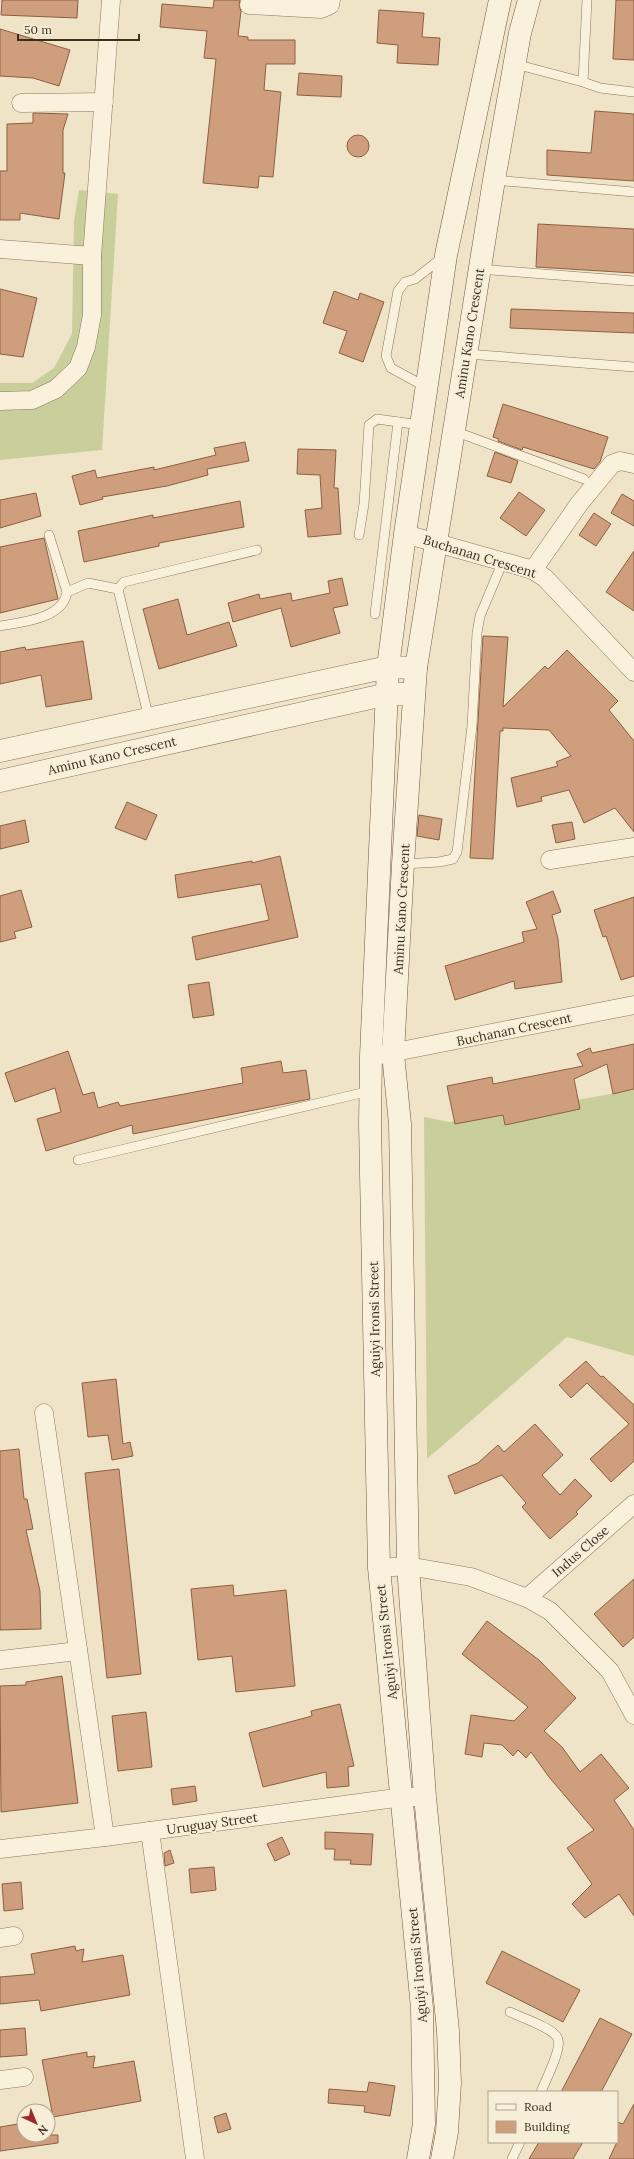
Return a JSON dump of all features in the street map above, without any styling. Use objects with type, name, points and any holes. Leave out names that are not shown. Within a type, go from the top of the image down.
[{"type":"main road","name":"Aminu Kano Crescent","points":[[370,1124],[371,1056],[388,667],[405,534],[398,509],[420,425],[446,255],[500,0]]},
{"type":"main road","name":"Aminu Kano Crescent","points":[[400,1124],[393,1054],[403,864],[416,668],[435,541],[494,180],[515,64],[529,0]]},
{"type":"main road","name":"Aminu Kano Crescent","points":[[0,751],[388,667],[416,668]]},
{"type":"main road","name":"Aminu Kano Crescent","points":[[0,781],[388,694],[414,694]]},
{"type":"main road","name":"Aguiyi Ironsi Street","points":[[370,1124],[378,1568],[403,1797],[422,2008],[424,2124],[418,2159]]},
{"type":"main road","name":"Aguiyi Ironsi Street","points":[[400,1124],[408,1566],[425,1797],[448,2031],[450,2083],[447,2132],[442,2159]]},
{"type":"street","points":[[0,401],[32,400],[56,389],[78,368],[86,347],[92,315],[92,256],[111,0]]},
{"type":"street","points":[[249,5],[321,9],[330,5],[331,0]]},
{"type":"street","points":[[21,103],[104,102]]},
{"type":"street","points":[[0,249],[92,256]]},
{"type":"street","points":[[533,570],[579,504],[612,464],[620,461],[634,464]]},
{"type":"street","name":"Buchanan Crescent","points":[[405,534],[435,541],[533,570],[545,578],[634,672]]},
{"type":"street","points":[[550,860],[634,847]]},
{"type":"street","name":"Buchanan Crescent","points":[[371,1056],[393,1054],[634,1005]]},
{"type":"street","points":[[44,1413],[105,1837]]},
{"type":"street","name":"Indus Close","points":[[527,1598],[634,1504]]},
{"type":"street","points":[[378,1568],[408,1566],[471,1577],[527,1598],[550,1611],[610,1671],[634,1715]]},
{"type":"street","points":[[0,1660],[78,1651]]},
{"type":"street","name":"Uruguay Street","points":[[0,1849],[105,1837],[403,1797],[425,1797]]},
{"type":"street","points":[[150,1831],[195,2159]]},
{"type":"street","points":[[0,2080],[24,2077]]},
{"type":"lane","points":[[583,82],[587,0]]},
{"type":"lane","points":[[515,64],[600,88],[634,92]]},
{"type":"lane","points":[[494,180],[634,192]]},
{"type":"lane","points":[[426,387],[391,368],[386,356],[398,291],[405,282],[415,279],[446,255]]},
{"type":"lane","points":[[479,269],[634,280]]},
{"type":"lane","points":[[465,354],[634,366]]},
{"type":"lane","points":[[360,535],[364,504],[369,425],[377,419],[420,425]]},
{"type":"lane","points":[[375,614],[398,509],[398,422]]},
{"type":"lane","points":[[453,431],[584,479]]},
{"type":"lane","points":[[0,626],[36,619],[60,607],[65,601],[67,592],[49,535]]},
{"type":"lane","points":[[118,589],[124,582],[257,550]]},
{"type":"lane","points":[[403,864],[439,862],[452,859],[457,852],[472,726],[477,633],[480,616],[503,561]]},
{"type":"lane","points":[[67,592],[88,583],[118,589]]},
{"type":"lane","points":[[118,589],[149,719]]},
{"type":"lane","points":[[78,1160],[370,1091]]},
{"type":"lane","points":[[510,2012],[552,2032],[558,2037],[560,2047],[541,2091]]},
{"type":"lane","points":[[512,2159],[520,2143]]},
{"type":"green space","points":[[79,190],[118,194],[102,450],[0,460],[0,383],[32,383],[54,368],[72,334],[74,221]]},
{"type":"green space","points":[[634,1090],[634,1356],[567,1337],[427,1459],[424,1117],[449,1122]]},
{"type":"building","points":[[2,0],[78,0],[77,18],[1,15]]},
{"type":"building","points":[[214,0],[240,0],[239,5],[241,11],[238,36],[248,37],[248,40],[295,40],[295,64],[266,64],[264,90],[281,92],[273,177],[259,176],[258,188],[203,183],[216,59],[204,58],[207,31],[160,27],[162,4],[213,8]]},
{"type":"building","points":[[616,0],[634,0],[634,60],[613,59]]},
{"type":"building","points":[[379,10],[424,13],[422,37],[440,38],[438,65],[397,63],[398,45],[377,43]]},
{"type":"building","points":[[0,29],[70,50],[59,86],[33,78],[0,76]]},
{"type":"building","points":[[299,73],[342,76],[341,97],[297,95]]},
{"type":"building","points":[[595,111],[634,114],[634,181],[547,175],[547,150],[591,153]]},
{"type":"building","points":[[33,113],[68,114],[63,130],[63,173],[65,173],[59,219],[20,213],[20,220],[0,220],[0,171],[7,171],[7,124],[33,123]]},
{"type":"building","points":[[358,135],[366,138],[369,146],[366,154],[358,157],[350,154],[347,146],[350,138]]},
{"type":"building","points":[[538,224],[634,229],[634,273],[536,267]]},
{"type":"building","points":[[0,289],[37,298],[23,357],[0,354]]},
{"type":"building","points":[[334,291],[358,300],[360,293],[384,302],[363,362],[339,353],[347,331],[323,323]]},
{"type":"building","points":[[511,309],[634,313],[634,333],[510,328]]},
{"type":"building","points":[[503,404],[608,437],[600,462],[594,469],[523,447],[522,450],[498,441],[499,439],[493,437]]},
{"type":"building","points":[[245,442],[249,461],[207,469],[208,475],[167,486],[102,497],[103,499],[80,505],[72,476],[95,470],[97,478],[154,467],[154,470],[216,455],[214,448]]},
{"type":"building","points":[[298,449],[336,450],[334,488],[338,488],[341,534],[308,537],[305,510],[322,508],[320,475],[297,474]]},
{"type":"building","points":[[495,452],[518,461],[511,483],[487,476]]},
{"type":"building","points":[[519,492],[545,510],[526,536],[500,518]]},
{"type":"building","points":[[36,493],[41,516],[0,528],[0,500]]},
{"type":"building","points":[[622,494],[634,501],[634,526],[611,513]]},
{"type":"building","points":[[240,501],[244,527],[159,543],[159,546],[84,562],[78,531],[153,515],[153,518]]},
{"type":"building","points":[[594,513],[611,524],[596,546],[579,535]]},
{"type":"building","points":[[44,538],[58,599],[0,613],[0,547]]},
{"type":"building","points":[[634,551],[634,611],[606,592]]},
{"type":"building","points":[[342,578],[348,605],[333,608],[340,633],[291,647],[281,608],[233,622],[228,603],[259,594],[260,599],[291,593],[292,601],[330,593],[328,581]]},
{"type":"building","points":[[178,599],[187,635],[229,622],[237,646],[159,669],[143,609]]},
{"type":"building","points":[[483,636],[508,637],[503,707],[545,666],[548,669],[567,650],[618,701],[609,710],[634,741],[634,832],[615,808],[584,823],[569,790],[541,797],[542,801],[517,807],[511,778],[558,766],[556,762],[571,756],[549,730],[503,728],[503,731],[500,731],[493,859],[470,858]]},
{"type":"building","points":[[83,641],[92,699],[46,707],[41,675],[0,684],[0,652],[25,647],[26,650]]},
{"type":"building","points":[[127,802],[157,815],[146,840],[115,828]]},
{"type":"building","points":[[419,815],[442,819],[439,840],[417,836]]},
{"type":"building","points":[[25,820],[29,842],[0,849],[0,826]]},
{"type":"building","points":[[572,822],[575,839],[556,843],[552,825]]},
{"type":"building","points":[[280,856],[298,937],[196,960],[192,937],[269,920],[261,884],[178,898],[175,875],[252,861],[252,863]]},
{"type":"building","points":[[21,890],[32,927],[14,932],[16,938],[0,942],[0,896]]},
{"type":"building","points":[[553,891],[561,912],[552,915],[558,939],[562,982],[515,989],[514,981],[455,1000],[445,966],[524,942],[522,932],[537,929],[526,902]]},
{"type":"building","points":[[634,897],[634,976],[621,980],[606,936],[603,937],[594,910]]},
{"type":"building","points":[[209,982],[214,1015],[193,1018],[188,985]]},
{"type":"building","points":[[634,1044],[634,1089],[613,1094],[607,1064],[574,1079],[580,1109],[505,1125],[503,1115],[455,1124],[447,1086],[492,1077],[493,1084],[583,1066],[577,1054],[590,1048],[592,1053]]},
{"type":"building","points":[[68,1051],[83,1095],[94,1092],[98,1108],[118,1102],[120,1106],[243,1083],[241,1068],[281,1061],[283,1073],[306,1070],[310,1099],[133,1134],[132,1125],[46,1151],[37,1119],[61,1112],[55,1088],[15,1102],[5,1073]]},
{"type":"building","points":[[586,1361],[601,1377],[603,1376],[634,1405],[634,1461],[611,1482],[590,1459],[629,1424],[587,1383],[571,1398],[559,1385]]},
{"type":"building","points":[[116,1379],[123,1444],[130,1442],[133,1456],[112,1460],[108,1435],[88,1437],[82,1383]]},
{"type":"building","points":[[535,1424],[563,1455],[542,1475],[560,1495],[575,1479],[592,1496],[576,1512],[578,1514],[550,1539],[522,1507],[526,1503],[502,1475],[455,1494],[448,1476],[478,1463],[498,1445],[504,1452]]},
{"type":"building","points":[[19,1449],[24,1499],[27,1499],[33,1529],[26,1530],[40,1591],[41,1629],[0,1630],[0,1451]]},
{"type":"building","points":[[119,1469],[141,1674],[107,1678],[85,1473]]},
{"type":"building","points":[[634,1579],[634,1637],[623,1647],[594,1614]]},
{"type":"building","points":[[233,1585],[234,1596],[286,1590],[295,1686],[236,1692],[232,1656],[198,1660],[191,1589]]},
{"type":"building","points":[[487,1621],[539,1660],[576,1698],[544,1731],[562,1747],[580,1772],[601,1754],[629,1788],[614,1800],[634,1830],[634,1916],[619,1894],[585,1918],[572,1904],[592,1884],[567,1848],[594,1830],[549,1777],[531,1752],[526,1758],[518,1750],[513,1756],[502,1745],[484,1743],[482,1757],[465,1754],[471,1715],[514,1721],[528,1707],[462,1654]]},
{"type":"building","points":[[62,1676],[78,1803],[1,1812],[0,1686],[26,1685],[26,1682]]},
{"type":"building","points":[[340,1704],[354,1766],[348,1767],[349,1786],[327,1788],[326,1772],[263,1787],[249,1733],[312,1716],[311,1711]]},
{"type":"building","points":[[146,1712],[152,1767],[118,1771],[112,1716]]},
{"type":"building","points":[[195,1786],[197,1801],[173,1805],[171,1789]]},
{"type":"building","points":[[325,1832],[373,1834],[371,1865],[350,1864],[351,1860],[334,1860],[335,1849],[325,1849]]},
{"type":"building","points":[[282,1837],[290,1854],[275,1861],[267,1844]]},
{"type":"building","points":[[170,1850],[174,1863],[165,1866],[164,1853]]},
{"type":"building","points":[[214,1867],[216,1890],[191,1893],[189,1869]]},
{"type":"building","points":[[21,1882],[23,1909],[4,1911],[2,1884]]},
{"type":"building","points":[[75,1946],[76,1951],[84,1949],[82,1962],[123,1955],[130,1995],[41,2011],[39,2000],[0,2004],[0,1977],[35,1974],[31,1954]]},
{"type":"building","points":[[502,1951],[580,1990],[563,2022],[486,1983]]},
{"type":"building","points":[[600,2018],[632,2034],[602,2091],[562,2091]]},
{"type":"building","points":[[25,2028],[27,2055],[0,2057],[0,2030]]},
{"type":"building","points":[[87,2052],[87,2057],[95,2056],[93,2068],[134,2061],[141,2101],[56,2116],[56,2103],[50,2103],[42,2060]]},
{"type":"building","points":[[369,2082],[395,2086],[390,2116],[364,2112],[365,2106],[328,2103],[329,2089],[367,2092]]},
{"type":"building","points":[[634,2104],[634,2159],[609,2159],[617,2143],[618,2143],[618,2122],[623,2124]]},
{"type":"building","points":[[226,2113],[231,2129],[218,2133],[214,2117]]},
{"type":"building","points":[[16,2124],[16,2143],[56,2143],[56,2135],[58,2135],[58,2143],[0,2151],[0,2127]]},
{"type":"building","points":[[538,2143],[582,2143],[573,2159],[529,2159]]}]
